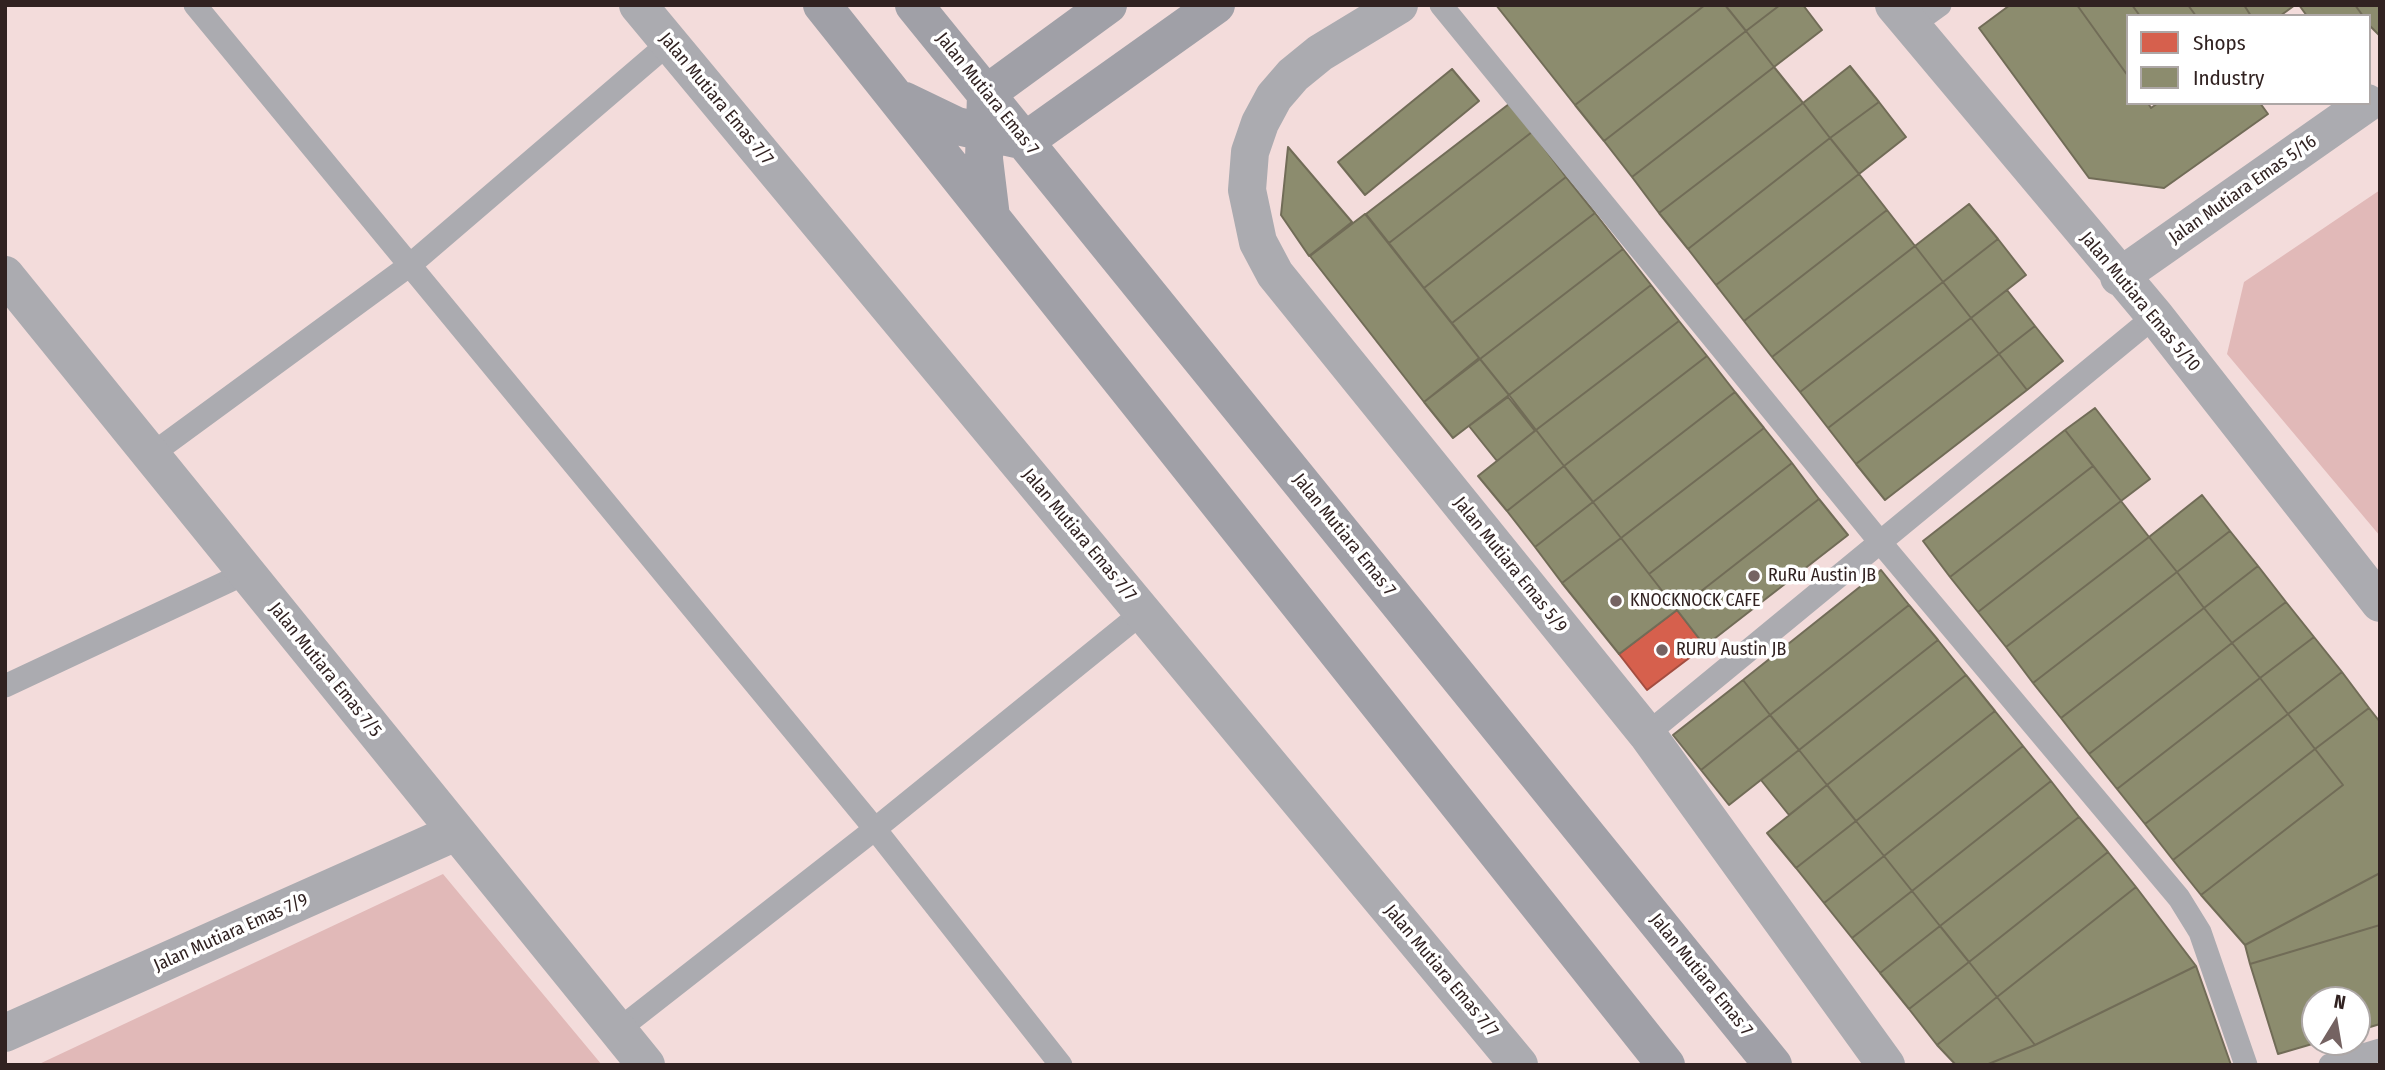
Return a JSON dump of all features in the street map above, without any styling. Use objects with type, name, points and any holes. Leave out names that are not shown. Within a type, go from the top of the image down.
[{"type":"street","name":"Jalan Mutiara Emas 7/7","points":[[638,5],[1519,1065]]},
{"type":"street","points":[[822,5],[1666,1065]]},
{"type":"street","name":"Jalan Mutiara Emas 7","points":[[914,5],[1773,1065]]},
{"type":"street","points":[[991,218],[985,177],[986,94],[1108,5]]},
{"type":"street","points":[[894,95],[937,119],[985,135],[1025,141],[1216,5]]},
{"type":"street","name":"Jalan Mutiara Emas 5/9","points":[[1399,5],[1320,53],[1293,75],[1273,97],[1259,123],[1250,152],[1247,190],[1258,242],[1275,274],[1647,734],[1886,1065]]},
{"type":"street","name":"Jalan Mutiara Emas 5/10","points":[[1915,12],[2119,277],[2155,316],[2380,603]]},
{"type":"street","name":"Jalan Mutiara Emas 5/16","points":[[2119,277],[2365,105]]},
{"type":"street","name":"Jalan Mutiara Emas 7/5","points":[[11,293],[152,454],[646,1065]]},
{"type":"street","name":"Jalan Mutiara Emas 7/9","points":[[5,1034],[456,832]]},
{"type":"lane","points":[[195,5],[875,829],[1061,1065]]},
{"type":"lane","points":[[1441,5],[1880,542],[2187,909],[2205,944],[2246,1065]]},
{"type":"lane","points":[[152,454],[410,265],[668,43]]},
{"type":"lane","points":[[1647,734],[2155,316]]},
{"type":"lane","points":[[5,686],[246,573]]},
{"type":"lane","points":[[618,1030],[875,829],[1143,612]]},
{"type":"lane","points":[[2330,1065],[2380,1050]]},
{"type":"shaded area","points":[[2380,190],[2380,536],[2227,354],[2244,282]]},
{"type":"shaded area","points":[[443,874],[602,1065],[37,1065]]},
{"type":"building: Shops","name":"RURU Austin JB","points":[[1677,610],[1705,646],[1647,690],[1619,654]]},
{"type":"building: Industry","points":[[1496,5],[1705,5],[1575,105]]},
{"type":"building: Industry","points":[[1705,5],[1725,5],[1746,31],[1604,141],[1575,105]]},
{"type":"building: Industry","points":[[1725,5],[1780,5],[1746,31]]},
{"type":"building: Industry","points":[[1780,5],[1803,5],[1822,30],[1774,67],[1746,31]]},
{"type":"building: Industry","points":[[2010,5],[2077,5],[2126,73],[2126,105],[2149,105],[2151,108],[2155,105],[2261,105],[2268,114],[2164,188],[2089,178],[1979,28]]},
{"type":"building: Industry","points":[[2077,5],[2132,5],[2139,14],[2126,14],[2126,73]]},
{"type":"building: Industry","points":[[2132,5],[2188,5],[2195,14],[2139,14]]},
{"type":"building: Industry","points":[[2188,5],[2244,5],[2250,14],[2195,14]]},
{"type":"building: Industry","points":[[2244,5],[2295,5],[2283,14],[2250,14]]},
{"type":"building: Industry","points":[[2299,5],[2355,5],[2362,14],[2306,14]]},
{"type":"building: Industry","points":[[2355,5],[2380,5],[2380,36],[2371,27],[2371,14],[2362,14]]},
{"type":"building: Industry","points":[[1746,31],[1774,67],[1632,177],[1604,141]]},
{"type":"building: Industry","points":[[1850,66],[1879,102],[1830,138],[1803,103]]},
{"type":"building: Industry","points":[[1774,67],[1803,103],[1659,213],[1632,177]]},
{"type":"building: Industry","points":[[1452,69],[1479,101],[1365,195],[1338,162]]},
{"type":"building: Industry","points":[[1879,102],[1906,137],[1859,174],[1830,138]]},
{"type":"building: Industry","points":[[1803,103],[1830,138],[1688,249],[1659,213]]},
{"type":"building: Industry","points":[[1509,104],[1532,132],[1389,243],[1366,214]]},
{"type":"building: Industry","points":[[1532,132],[1566,177],[1424,288],[1389,243]]},
{"type":"building: Industry","points":[[1830,138],[1859,174],[1716,285],[1688,249]]},
{"type":"building: Industry","points":[[1288,147],[1352,222],[1309,256],[1281,215]]},
{"type":"building: Industry","points":[[1859,174],[1887,210],[1744,321],[1716,285]]},
{"type":"building: Industry","points":[[1566,177],[1595,213],[1452,323],[1424,288]]},
{"type":"building: Industry","points":[[1969,204],[1998,239],[1943,282],[1915,246]]},
{"type":"building: Industry","points":[[1887,210],[1915,246],[1772,357],[1744,321]]},
{"type":"building: Industry","points":[[1595,213],[1623,249],[1480,359],[1452,323]]},
{"type":"building: Industry","points":[[1365,214],[1479,358],[1424,402],[1310,256]]},
{"type":"building: Industry","points":[[1998,239],[2026,275],[1971,318],[1943,282]]},
{"type":"building: Industry","points":[[1915,246],[1943,282],[1800,392],[1772,357]]},
{"type":"building: Industry","points":[[1623,249],[1651,285],[1509,395],[1480,359]]},
{"type":"building: Industry","points":[[1943,282],[1971,318],[1828,428],[1800,392]]},
{"type":"building: Industry","points":[[1651,285],[1679,321],[1536,430],[1509,395]]},
{"type":"building: Industry","points":[[2007,290],[2035,326],[1999,354],[1971,318]]},
{"type":"building: Industry","points":[[1971,318],[1999,354],[1856,464],[1828,428]]},
{"type":"building: Industry","points":[[1679,321],[1707,356],[1564,466],[1536,430]]},
{"type":"building: Industry","points":[[2035,326],[2063,361],[2027,390],[1999,354]]},
{"type":"building: Industry","points":[[1999,354],[2027,390],[1885,500],[1856,464]]},
{"type":"building: Industry","points":[[1707,356],[1735,392],[1593,502],[1564,466]]},
{"type":"building: Industry","points":[[1480,359],[1509,395],[1453,438],[1424,402]]},
{"type":"building: Industry","points":[[1735,392],[1764,428],[1621,538],[1593,502]]},
{"type":"building: Industry","points":[[1508,397],[1535,431],[1497,461],[1469,426]]},
{"type":"building: Industry","points":[[2095,408],[2150,479],[2121,501],[2065,430]]},
{"type":"building: Industry","points":[[1764,428],[1792,463],[1649,574],[1621,538]]},
{"type":"building: Industry","points":[[1536,430],[1564,466],[1507,511],[1478,476]]},
{"type":"building: Industry","points":[[2065,430],[2093,466],[1950,577],[1923,541]]},
{"type":"building: Industry","points":[[1792,463],[1819,499],[1677,610],[1649,574]]},
{"type":"building: Industry","points":[[1564,466],[1593,502],[1535,547],[1507,511]]},
{"type":"building: Industry","points":[[2093,466],[2121,501],[1978,612],[1950,577]]},
{"type":"building: Industry","points":[[2202,495],[2230,531],[2177,572],[2149,537]]},
{"type":"building: Industry","points":[[1819,499],[1848,535],[1705,646],[1677,610]]},
{"type":"building: Industry","points":[[2121,501],[2149,537],[2006,647],[1978,612]]},
{"type":"building: Industry","points":[[1593,502],[1621,538],[1562,583],[1535,547]]},
{"type":"building: Industry","points":[[2230,531],[2258,566],[2204,608],[2177,572]]},
{"type":"building: Industry","points":[[2149,537],[2177,572],[2033,683],[2006,647]]},
{"type":"building: Industry","points":[[1621,538],[1677,610],[1619,654],[1562,583]]},
{"type":"building: Industry","points":[[2258,566],[2286,602],[2232,643],[2204,608]]},
{"type":"building: Industry","points":[[1881,570],[1909,605],[1770,715],[1743,680]]},
{"type":"building: Industry","points":[[2177,572],[2204,608],[2061,718],[2033,683]]},
{"type":"building: Industry","points":[[2286,602],[2314,637],[2260,678],[2232,643]]},
{"type":"building: Industry","points":[[1909,605],[1938,640],[1799,750],[1770,715]]},
{"type":"building: Industry","points":[[2204,608],[2232,643],[2089,754],[2061,718]]},
{"type":"building: Industry","points":[[2314,637],[2342,672],[2288,714],[2260,678]]},
{"type":"building: Industry","points":[[1938,640],[1966,675],[1827,785],[1799,750]]},
{"type":"building: Industry","points":[[2232,643],[2260,678],[2117,789],[2089,754]]},
{"type":"building: Industry","points":[[2342,672],[2369,708],[2315,749],[2288,714]]},
{"type":"building: Industry","points":[[1966,675],[1995,711],[1856,821],[1827,785]]},
{"type":"building: Industry","points":[[2260,678],[2288,714],[2145,824],[2117,789]]},
{"type":"building: Industry","points":[[1743,680],[1770,715],[1701,770],[1673,735]]},
{"type":"building: Industry","points":[[2369,708],[2380,722],[2380,873],[2245,945],[2201,895],[2343,785],[2315,749]]},
{"type":"building: Industry","points":[[1995,711],[2023,746],[1884,856],[1856,821]]},
{"type":"building: Industry","points":[[2288,714],[2315,749],[2173,860],[2145,824]]},
{"type":"building: Industry","points":[[1770,715],[1799,750],[1729,805],[1701,770]]},
{"type":"building: Industry","points":[[2023,746],[2051,781],[1912,891],[1884,856]]},
{"type":"building: Industry","points":[[2315,749],[2343,785],[2201,895],[2173,860]]},
{"type":"building: Industry","points":[[1799,750],[1827,785],[1789,815],[1761,780]]},
{"type":"building: Industry","points":[[2051,781],[2079,817],[1940,926],[1912,891]]},
{"type":"building: Industry","points":[[1827,785],[1856,821],[1796,868],[1767,833]]},
{"type":"building: Industry","points":[[2079,817],[2108,852],[1969,962],[1940,926]]},
{"type":"building: Industry","points":[[1856,821],[1884,856],[1824,903],[1796,868]]},
{"type":"building: Industry","points":[[2108,852],[2136,887],[1997,997],[1969,962]]},
{"type":"building: Industry","points":[[1884,856],[1912,891],[1852,938],[1824,903]]},
{"type":"building: Industry","points":[[2380,873],[2380,925],[2250,964],[2245,945]]},
{"type":"building: Industry","points":[[2136,887],[2196,966],[2035,1045],[1997,997]]},
{"type":"building: Industry","points":[[1912,891],[1940,926],[1880,973],[1852,938]]},
{"type":"building: Industry","points":[[2380,925],[2380,1024],[2371,1027],[2371,986],[2301,986],[2301,1047],[2278,1054],[2250,964]]},
{"type":"building: Industry","points":[[1940,926],[1969,962],[1909,1009],[1880,973]]},
{"type":"building: Industry","points":[[1969,962],[1997,997],[1937,1045],[1909,1009]]},
{"type":"building: Industry","points":[[2196,966],[2231,1065],[1986,1065],[2035,1045]]},
{"type":"building: Industry","points":[[1997,997],[2035,1045],[1986,1065],[1956,1065],[1937,1045]]},
{"type":"place","name":"RuRu Austin JB","points":[[1754,576]]},
{"type":"place","name":"KNOCKNOCK CAFE","points":[[1616,601]]},
{"type":"place","name":"RURU Austin JB","points":[[1662,650]]}]
